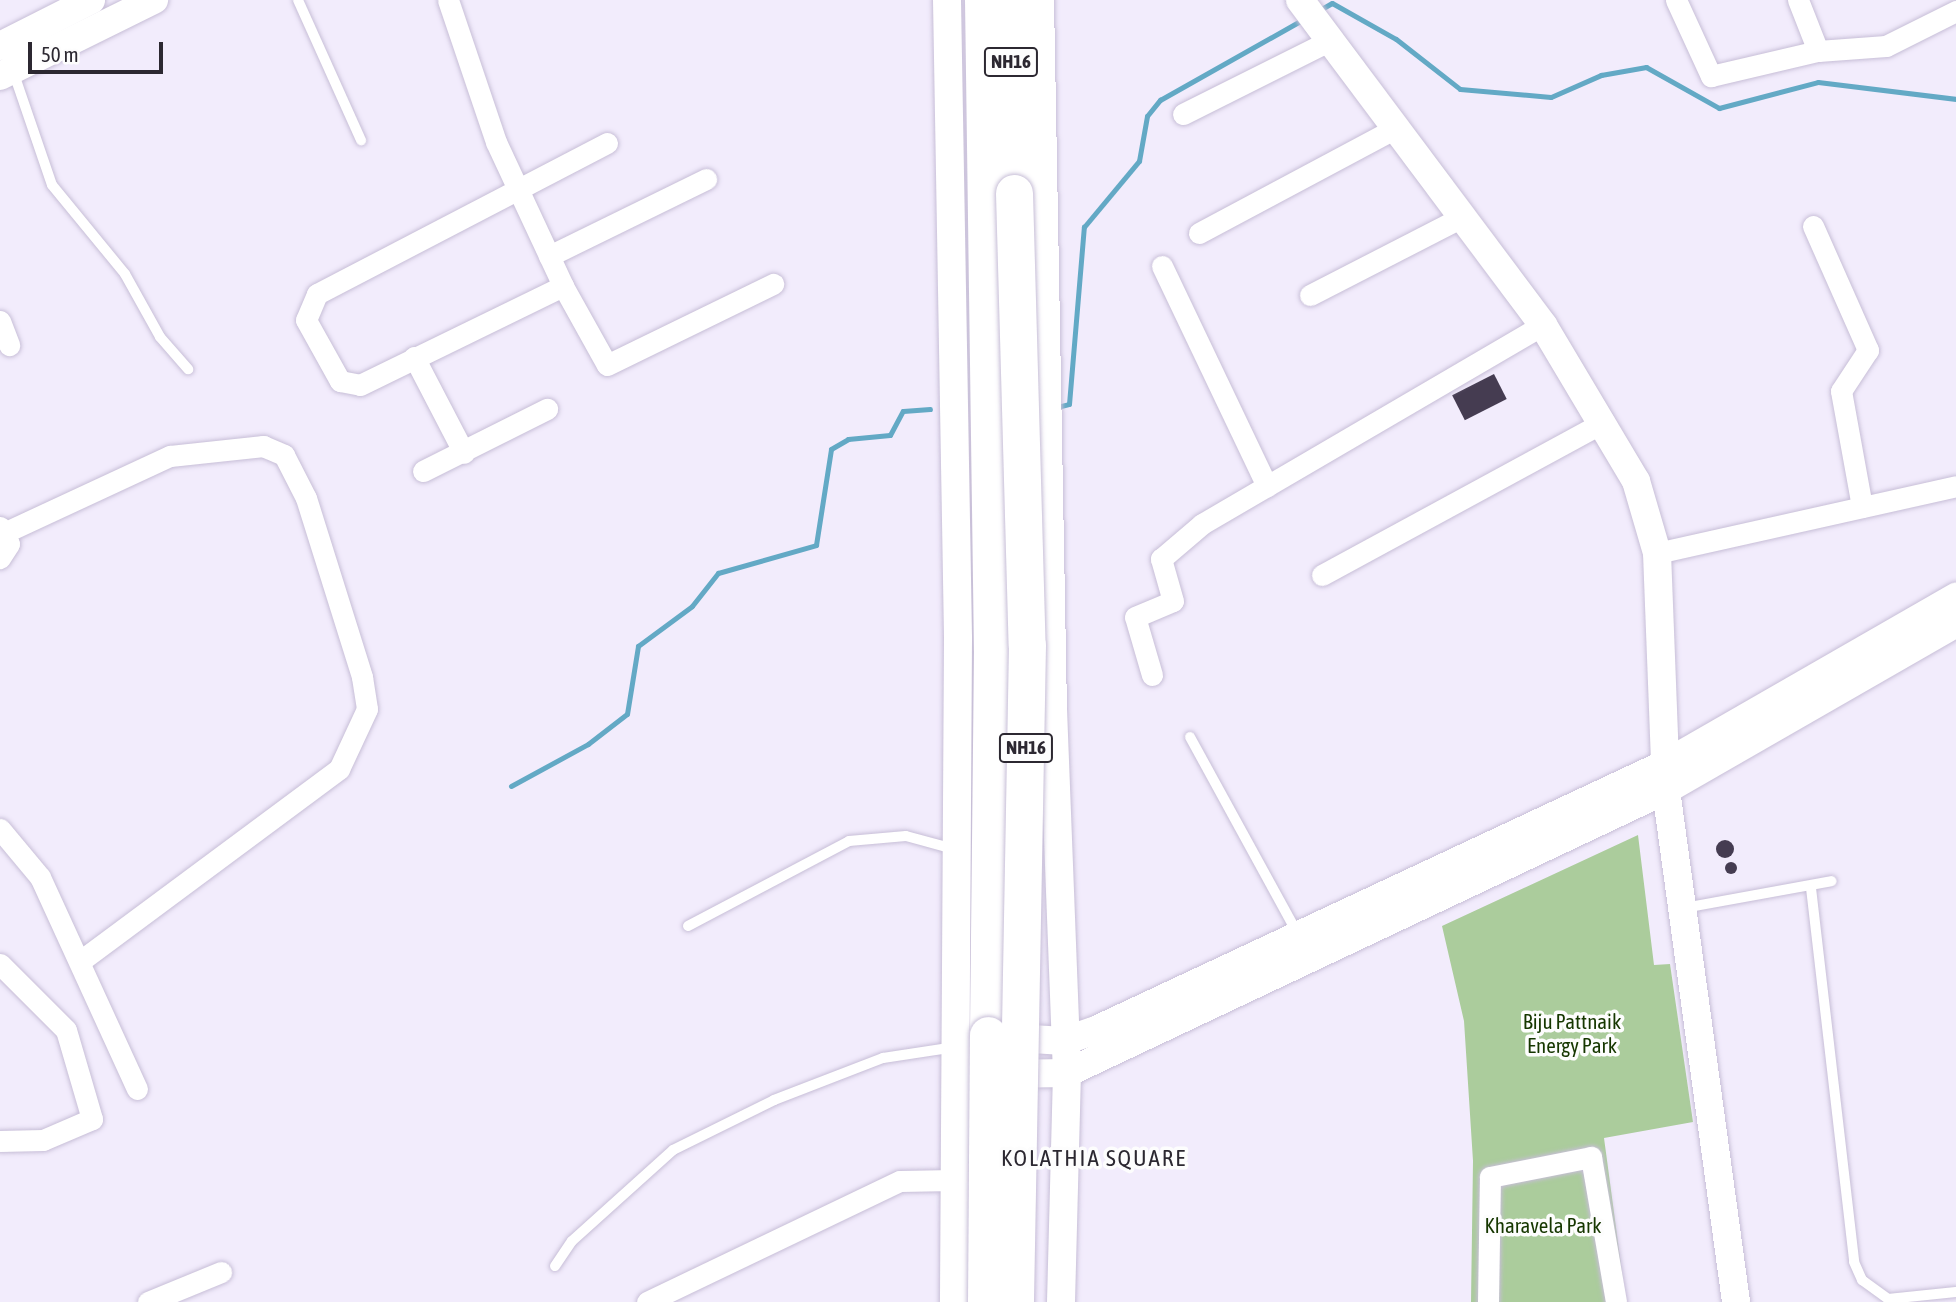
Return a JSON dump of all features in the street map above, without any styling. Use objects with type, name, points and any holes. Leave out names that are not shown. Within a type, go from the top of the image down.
[{"type":"highway","name":"NH16","points":[[983,0],[966,96],[999,192],[1027,645],[1015,1302]]},
{"type":"highway","name":"NH16","points":[[986,1302],[999,192],[1027,124],[1011,0]]},
{"type":"street","points":[[4,64],[91,0]]},
{"type":"street","points":[[4,64],[154,0]]},
{"type":"street","points":[[448,0],[517,187],[563,286],[607,365],[773,284]]},
{"type":"street","points":[[947,0],[966,96],[954,1052],[954,1302]]},
{"type":"street","points":[[1040,0],[1027,124],[1049,408],[1064,1041],[1068,1073],[1061,1302]]},
{"type":"street","points":[[1676,0],[1711,76],[1818,51],[1886,46],[1956,11]]},
{"type":"street","points":[[1798,0],[1818,51]]},
{"type":"street","points":[[1301,2],[1543,325],[1604,422],[1636,481],[1657,554],[1665,777],[1680,909],[1736,1302]]},
{"type":"street","points":[[1183,114],[1328,36]]},
{"type":"street","points":[[1199,233],[1396,128]]},
{"type":"street","points":[[563,286],[360,385],[340,381],[306,320],[309,302],[517,187],[607,143]]},
{"type":"street","points":[[549,256],[706,179]]},
{"type":"street","points":[[1310,295],[1462,217]]},
{"type":"street","points":[[1813,226],[1868,350],[1841,391],[1862,507]]},
{"type":"street","points":[[1162,266],[1268,486]]},
{"type":"street","points":[[0,321],[9,345]]},
{"type":"street","points":[[1152,675],[1135,617],[1173,601],[1161,559],[1202,524],[1543,325]]},
{"type":"street","points":[[414,357],[464,453]]},
{"type":"street","points":[[424,471],[547,409]]},
{"type":"street","points":[[1322,575],[1604,422]]},
{"type":"street","points":[[0,558],[8,549],[3,529],[170,456],[263,446],[284,455],[306,499],[362,677],[367,709],[339,769],[82,960]]},
{"type":"street","points":[[1657,554],[1956,486]]},
{"type":"street","points":[[954,1052],[1064,1041],[1665,777],[1956,597]]},
{"type":"street","points":[[954,1052],[1068,1073],[1665,777],[1956,623]]},
{"type":"street","points":[[0,830],[40,877],[82,960],[137,1089]]},
{"type":"street","points":[[0,964],[66,1030],[92,1119],[43,1140],[0,1141]]},
{"type":"street","points":[[1488,1302],[1490,1177],[1591,1157],[1616,1302]]},
{"type":"street","points":[[647,1302],[900,1181],[954,1180]]},
{"type":"street","points":[[148,1302],[221,1272]]},
{"type":"lane","points":[[298,0],[360,140]]},
{"type":"lane","points":[[4,64],[52,185],[125,274],[160,337],[188,369]]},
{"type":"lane","points":[[1190,737],[1299,936]]},
{"type":"lane","points":[[688,926],[849,841],[906,836],[957,850]]},
{"type":"lane","points":[[1680,909],[1811,888],[1832,881]]},
{"type":"lane","points":[[1811,888],[1854,1262],[1862,1280],[1888,1300],[1956,1292]]},
{"type":"lane","points":[[555,1266],[581,1233],[673,1150],[774,1100],[883,1058],[954,1052]]},
{"type":"green space","name":"Biju Pattnaik Energy Park","points":[[1638,835],[1654,965],[1670,964],[1693,1122],[1604,1138],[1626,1302],[1471,1302],[1473,1161],[1464,1021],[1442,926]]},
{"type":"building","points":[[1494,374],[1507,399],[1465,420],[1452,395]]},
{"type":"building","points":[[1725,840],[1731,843],[1734,849],[1731,855],[1725,858],[1719,855],[1716,849],[1719,843]]},
{"type":"building","points":[[1726,863],[1736,863],[1736,873],[1726,873]]},
{"type":"waterway","points":[[1318,11],[1332,3],[1396,39],[1460,89],[1551,97],[1601,75],[1646,67],[1719,108],[1818,82],[1956,99]]},
{"type":"waterway","points":[[1057,407],[1069,404],[1084,227],[1139,161],[1147,116],[1160,100],[1304,19]]},
{"type":"waterway","points":[[511,786],[588,744],[627,714],[638,646],[692,606],[718,573],[816,545],[831,449],[848,439],[890,435],[903,411],[930,409]]},
{"type":"district","name":"KOLATHIA SQUARE","points":[[1094,1158]]},
{"type":"park label","name":"Kharavela Park","points":[[1543,1225]]}]
